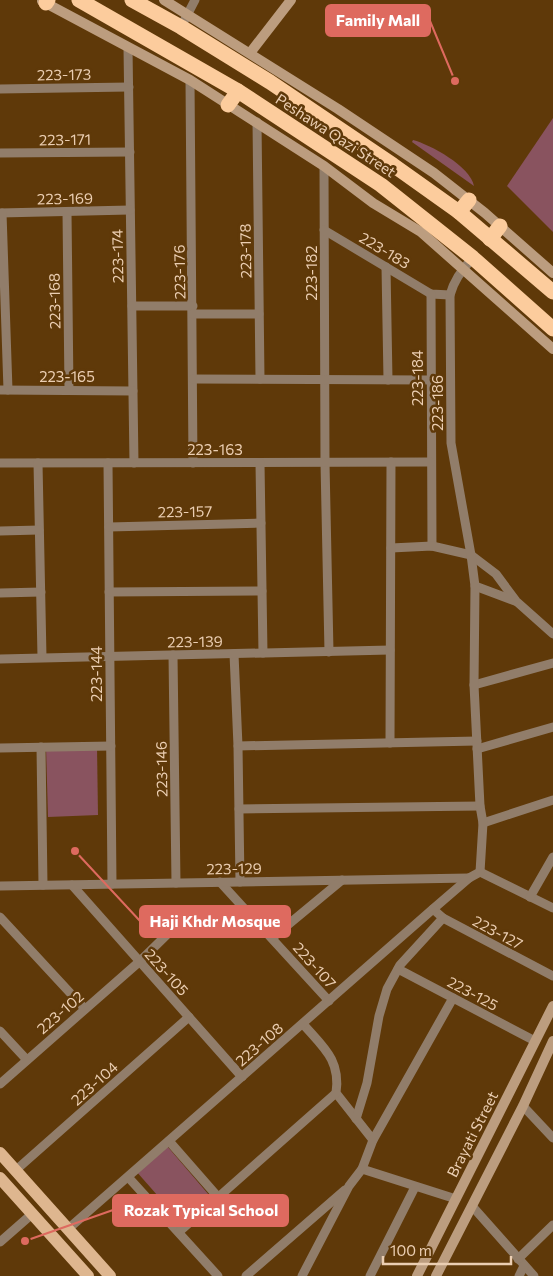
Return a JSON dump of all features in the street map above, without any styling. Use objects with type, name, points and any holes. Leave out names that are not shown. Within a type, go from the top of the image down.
[{"type":"highway","name":"Peshawa Qazi Street","points":[[79,0],[238,92],[381,185],[410,207],[468,263],[553,329]]},
{"type":"highway","name":"Peshawa Qazi Street","points":[[132,0],[184,21],[273,76],[459,212],[553,292]]},
{"type":"highway","points":[[228,105],[238,92]]},
{"type":"highway","points":[[459,212],[469,200]]},
{"type":"highway","points":[[490,239],[500,226]]},
{"type":"main road","points":[[0,1153],[106,1272],[93,1276]]},
{"type":"main road","points":[[0,1178],[88,1276]]},
{"type":"street","points":[[164,0],[184,21],[250,53],[273,76],[407,154],[469,200],[553,273]]},
{"type":"street","points":[[184,21],[195,0]]},
{"type":"street","points":[[250,53],[291,0]]},
{"type":"street","points":[[45,1],[128,48],[190,80],[324,166],[373,203],[468,263],[553,349]]},
{"type":"street","name":"223-174","points":[[128,48],[134,463]]},
{"type":"street","name":"223-176","points":[[190,80],[193,463]]},
{"type":"street","name":"223-173","points":[[0,89],[129,88]]},
{"type":"street","name":"223-178","points":[[257,122],[260,379]]},
{"type":"street","name":"223-171","points":[[0,153],[130,152]]},
{"type":"street","name":"223-182","points":[[324,166],[324,379],[329,652]]},
{"type":"street","name":"223-169","points":[[1,213],[130,210]]},
{"type":"street","name":"223-168","points":[[67,212],[69,390]]},
{"type":"street","points":[[1,213],[4,390]]},
{"type":"street","name":"223-183","points":[[324,230],[431,294]]},
{"type":"street","name":"223-186","points":[[468,263],[454,281],[450,295],[451,443],[475,586],[474,685],[480,806],[483,823],[480,872]]},
{"type":"street","points":[[386,267],[388,380]]},
{"type":"street","points":[[431,294],[450,295]]},
{"type":"street","name":"223-184","points":[[431,294],[430,462],[432,546]]},
{"type":"street","points":[[132,306],[259,314]]},
{"type":"street","points":[[193,379],[431,380]]},
{"type":"street","name":"223-165","points":[[4,390],[133,391]]},
{"type":"street","points":[[390,743],[391,462]]},
{"type":"street","name":"223-163","points":[[0,463],[430,462]]},
{"type":"street","points":[[38,463],[42,658]]},
{"type":"street","name":"223-144","points":[[108,463],[112,884]]},
{"type":"street","points":[[260,463],[263,653]]},
{"type":"street","name":"223-157","points":[[109,527],[262,524]]},
{"type":"street","points":[[0,531],[40,530]]},
{"type":"street","points":[[391,548],[432,546],[471,555],[496,574],[516,601],[553,634]]},
{"type":"street","points":[[475,586],[516,601]]},
{"type":"street","points":[[109,592],[262,591]]},
{"type":"street","points":[[0,594],[40,592]]},
{"type":"street","name":"223-139","points":[[0,659],[390,650]]},
{"type":"street","points":[[234,654],[238,746],[240,882]]},
{"type":"street","name":"223-146","points":[[173,655],[176,883]]},
{"type":"street","points":[[474,685],[553,662]]},
{"type":"street","points":[[238,746],[390,743],[477,745],[553,727]]},
{"type":"street","points":[[0,748],[111,746]]},
{"type":"street","points":[[41,747],[43,885]]},
{"type":"street","points":[[483,823],[553,800]]},
{"type":"street","points":[[239,809],[480,806]]},
{"type":"street","points":[[530,897],[553,856]]},
{"type":"street","points":[[468,878],[480,872],[553,908]]},
{"type":"street","name":"223-129","points":[[0,886],[468,878]]},
{"type":"street","name":"223-108","points":[[68,1229],[468,878]]},
{"type":"street","points":[[272,938],[342,880]]},
{"type":"street","name":"223-107","points":[[220,882],[328,1001]]},
{"type":"street","name":"223-105","points":[[72,884],[242,1077]]},
{"type":"street","name":"223-127","points":[[432,909],[443,918],[553,976]]},
{"type":"street","name":"223-102","points":[[0,1084],[139,962],[187,915]]},
{"type":"street","points":[[0,917],[85,1009]]},
{"type":"street","points":[[356,1119],[366,1084],[382,1003],[392,977],[443,918]]},
{"type":"street","name":"223-125","points":[[398,969],[535,1041]]},
{"type":"street","points":[[302,1276],[349,1186],[362,1169],[373,1140],[453,998]]},
{"type":"street","name":"Brayati Street","points":[[416,1276],[553,1006]]},
{"type":"street","name":"223-104","points":[[16,1170],[189,1017]]},
{"type":"street","points":[[179,1232],[336,1093],[338,1078],[335,1064],[326,1050],[303,1024]]},
{"type":"street","points":[[0,1031],[27,1060]]},
{"type":"street","points":[[436,1276],[523,1106],[553,1041]]},
{"type":"street","points":[[336,1093],[373,1140]]},
{"type":"street","points":[[523,1106],[553,1138]]},
{"type":"street","points":[[169,1141],[218,1197]]},
{"type":"street","points":[[362,1169],[456,1199]]},
{"type":"street","points":[[128,1177],[218,1276]]},
{"type":"street","points":[[246,1276],[349,1186]]},
{"type":"street","points":[[370,1276],[415,1187]]},
{"type":"street","points":[[472,1206],[534,1276]]},
{"type":"street","points":[[0,1242],[32,1214]]},
{"type":"street","points":[[519,1276],[521,1262],[553,1225]]},
{"type":"shaded area","points":[[553,118],[553,232],[507,186]]},
{"type":"shaded area","points":[[413,140],[430,146],[449,157],[465,171],[471,178],[474,186],[412,142]]},
{"type":"shaded area","points":[[97,746],[98,815],[48,817],[46,747]]},
{"type":"shaded area","points":[[167,1146],[209,1195],[179,1220],[136,1171]]},
{"type":"place","name":"Family Mall","points":[[455,81]]},
{"type":"place","name":"Haji Khdr Mosque","points":[[75,851]]},
{"type":"place","name":"Rozak Typical School","points":[[25,1241]]}]
